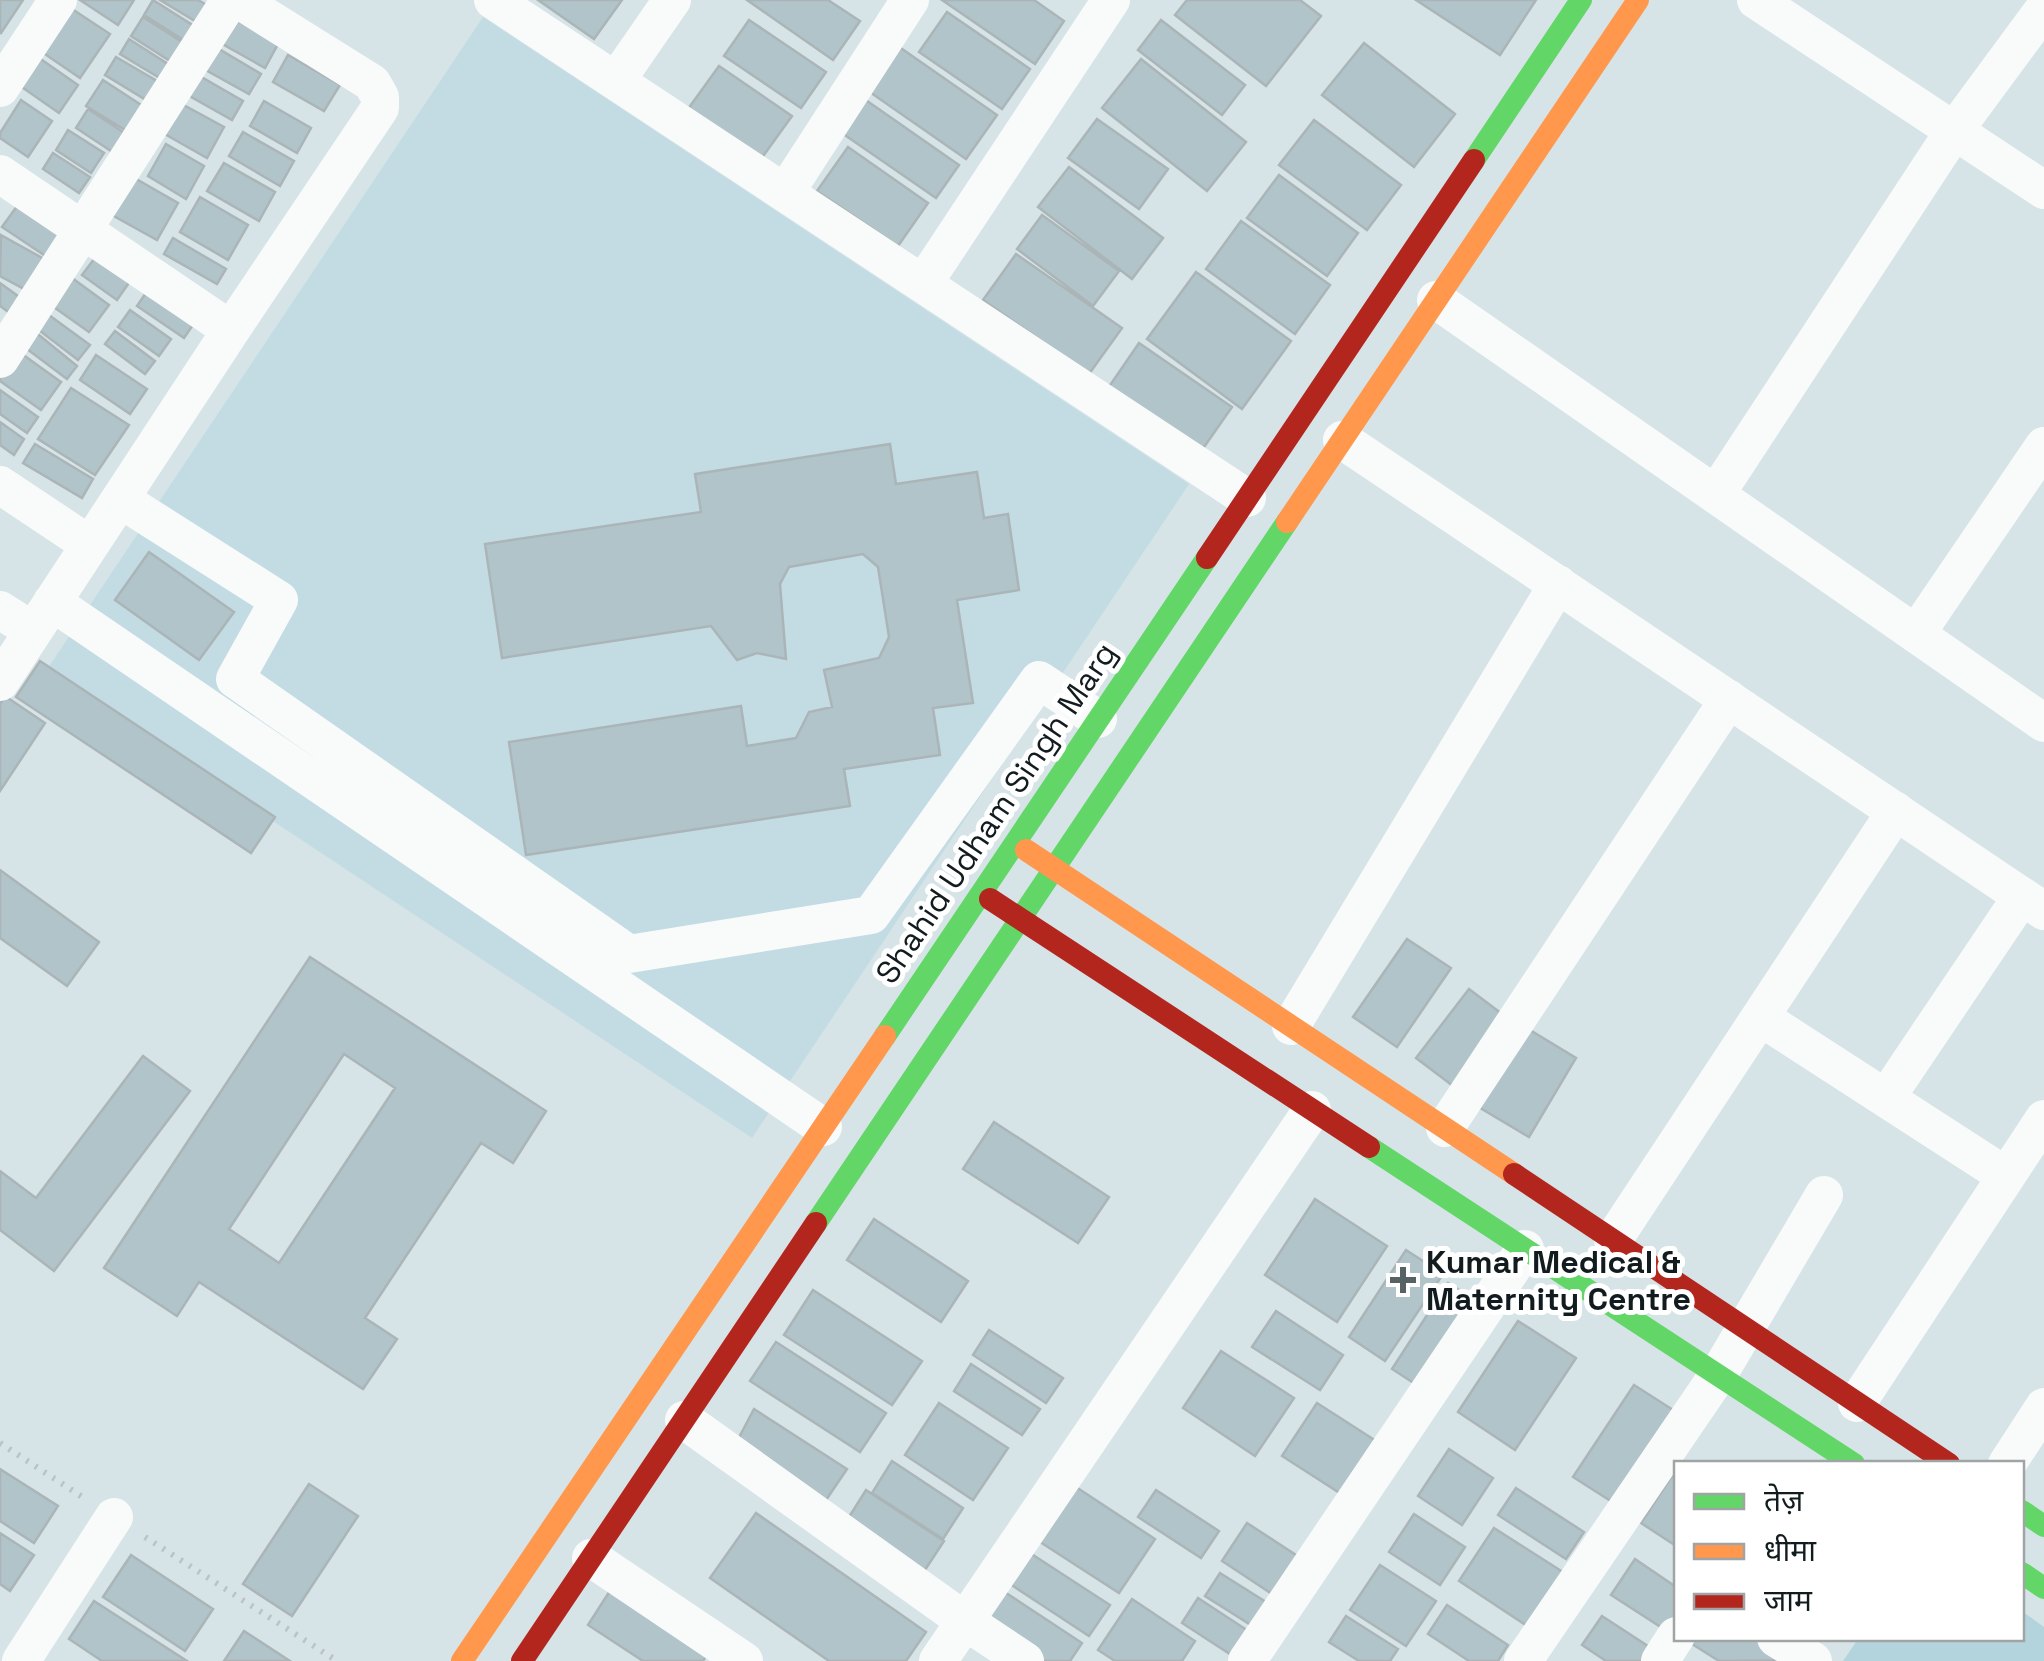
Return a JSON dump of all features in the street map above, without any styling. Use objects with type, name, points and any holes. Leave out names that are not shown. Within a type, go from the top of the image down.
[{"type":"street","points":[[0,88],[58,0]]},
{"type":"street","points":[[0,359],[230,0]]},
{"type":"street","points":[[0,682],[380,108],[382,101],[372,83],[239,0]]},
{"type":"street","points":[[494,0],[1247,498]]},
{"type":"street","points":[[616,82],[672,0]]},
{"type":"street","points":[[785,192],[910,0]]},
{"type":"street","points":[[923,284],[1111,0]]},
{"type":"street","name":"Shahid Udham Singh Marg","points":[[462,1661],[1581,0]]},
{"type":"street","points":[[522,1661],[1638,0]]},
{"type":"street","points":[[1756,0],[2044,190]]},
{"type":"street","points":[[1716,494],[1954,131],[2044,8]]},
{"type":"street","points":[[0,174],[231,330]]},
{"type":"street","points":[[1436,300],[2044,723]]},
{"type":"street","points":[[1342,440],[2033,903],[1886,1098]]},
{"type":"street","points":[[1916,634],[2044,446]]},
{"type":"street","points":[[0,485],[90,545]]},
{"type":"street","points":[[120,499],[280,600],[235,680],[629,954],[872,915],[1039,680],[1098,719]]},
{"type":"street","points":[[1291,1026],[1558,584]]},
{"type":"street","points":[[0,610],[43,617],[824,1127]]},
{"type":"street","points":[[1445,1128],[1729,699]]},
{"type":"street","points":[[1613,1240],[1896,811]]},
{"type":"street","points":[[1015,843],[1945,1461]]},
{"type":"street","points":[[981,894],[1849,1461]]},
{"type":"street","points":[[1760,1017],[2006,1176]]},
{"type":"street","points":[[938,1661],[1312,1110]]},
{"type":"street","points":[[1857,1402],[2044,1119]]},
{"type":"street","points":[[1523,1661],[1718,1375],[1824,1196]]},
{"type":"street","points":[[1247,1661],[1525,1248]]},
{"type":"street","points":[[2008,1461],[2044,1406]]},
{"type":"street","points":[[684,1420],[1025,1661]]},
{"type":"street","points":[[21,1661],[114,1518]]},
{"type":"street","points":[[591,1558],[744,1661]]},
{"type":"street","points":[[1660,1661],[1674,1639]]},
{"type":"street","points":[[1781,1641],[1816,1661]]},
{"type":"path","points":[[0,1443],[337,1661]]},
{"type":"shaded area","points":[[483,17],[1189,484],[752,1138],[46,671]]},
{"type":"shaded area","points":[[2024,1612],[2044,1627],[2044,1661],[1843,1661],[1857,1641],[2024,1641]]},
{"type":"building","points":[[0,0],[23,0],[1,33],[0,32]]},
{"type":"building","points":[[80,0],[134,0],[118,25]]},
{"type":"building","points":[[153,0],[194,26],[185,41],[144,15]]},
{"type":"building","points":[[160,0],[198,0],[210,7],[200,24]]},
{"type":"building","points":[[538,0],[622,0],[594,39]]},
{"type":"building","points":[[747,0],[828,0],[860,21],[833,60]]},
{"type":"building","points":[[942,0],[1034,0],[1064,21],[1035,64]]},
{"type":"building","points":[[1187,0],[1300,0],[1321,16],[1266,86],[1175,15]]},
{"type":"building","points":[[1416,0],[1536,0],[1500,55]]},
{"type":"building","points":[[66,5],[110,34],[80,78],[36,48]]},
{"type":"building","points":[[947,12],[1030,69],[1002,109],[919,52]]},
{"type":"building","points":[[143,17],[182,42],[170,61],[131,36]]},
{"type":"building","points":[[231,17],[278,44],[265,68],[217,41]]},
{"type":"building","points":[[749,20],[826,72],[801,108],[724,56]]},
{"type":"building","points":[[1161,20],[1245,85],[1222,115],[1138,50]]},
{"type":"building","points":[[129,39],[171,66],[163,80],[120,54]]},
{"type":"building","points":[[1364,43],[1455,114],[1414,167],[1322,95]]},
{"type":"building","points":[[895,44],[997,115],[966,159],[864,88]]},
{"type":"building","points":[[214,46],[261,74],[249,94],[202,68]]},
{"type":"building","points":[[32,53],[78,85],[59,113],[13,81]]},
{"type":"building","points":[[288,55],[340,85],[324,111],[273,82]]},
{"type":"building","points":[[116,57],[157,81],[146,100],[105,75]]},
{"type":"building","points":[[1141,59],[1246,142],[1207,191],[1102,108]]},
{"type":"building","points":[[719,66],[792,116],[761,159],[688,109]]},
{"type":"building","points":[[198,75],[243,101],[232,120],[186,94]]},
{"type":"building","points":[[103,80],[146,108],[130,133],[86,106]]},
{"type":"building","points":[[860,96],[959,165],[936,198],[836,129]]},
{"type":"building","points":[[21,100],[52,121],[28,157],[0,138]]},
{"type":"building","points":[[264,101],[311,128],[297,153],[250,126]]},
{"type":"building","points":[[180,103],[224,127],[207,158],[163,133]]},
{"type":"building","points":[[88,109],[126,134],[114,153],[76,128]]},
{"type":"building","points":[[1097,119],[1168,169],[1139,209],[1068,158]]},
{"type":"building","points":[[1314,120],[1401,185],[1367,230],[1279,165]]},
{"type":"building","points":[[68,130],[104,153],[91,173],[56,150]]},
{"type":"building","points":[[243,132],[294,161],[280,186],[229,156]]},
{"type":"building","points":[[166,144],[204,166],[186,199],[148,176]]},
{"type":"building","points":[[848,147],[928,203],[898,246],[817,191]]},
{"type":"building","points":[[53,153],[90,177],[79,193],[43,169]]},
{"type":"building","points":[[224,163],[275,192],[259,221],[207,191]]},
{"type":"building","points":[[1069,167],[1163,238],[1132,279],[1038,207]]},
{"type":"building","points":[[124,172],[178,203],[157,240],[103,210]]},
{"type":"building","points":[[1279,175],[1358,233],[1327,276],[1247,218]]},
{"type":"building","points":[[200,197],[248,225],[228,260],[180,232]]},
{"type":"building","points":[[20,202],[64,233],[47,257],[2,227]]},
{"type":"building","points":[[1042,215],[1119,271],[1093,306],[1017,249]]},
{"type":"building","points":[[1241,221],[1330,285],[1295,334],[1206,269]]},
{"type":"building","points":[[1,235],[44,259],[26,290],[0,276]]},
{"type":"building","points":[[173,238],[226,269],[217,284],[164,254]]},
{"type":"building","points":[[101,250],[135,274],[117,300],[82,275]]},
{"type":"building","points":[[1016,254],[1122,328],[1089,374],[983,300]]},
{"type":"building","points":[[1196,272],[1291,341],[1242,409],[1147,339]]},
{"type":"building","points":[[68,275],[109,305],[89,332],[48,303]]},
{"type":"building","points":[[0,283],[25,301],[14,316],[0,306]]},
{"type":"building","points":[[152,284],[199,316],[184,338],[137,306]]},
{"type":"building","points":[[42,310],[90,345],[78,360],[31,324]]},
{"type":"building","points":[[130,310],[171,339],[159,356],[118,327]]},
{"type":"building","points":[[34,331],[77,366],[67,379],[23,346]]},
{"type":"building","points":[[115,331],[155,361],[145,374],[105,344]]},
{"type":"building","points":[[1139,343],[1232,407],[1195,460],[1102,397]]},
{"type":"building","points":[[15,349],[61,382],[41,410],[0,381],[0,370]]},
{"type":"building","points":[[96,355],[147,389],[130,414],[80,380]]},
{"type":"building","points":[[71,388],[129,425],[95,475],[38,439]]},
{"type":"building","points":[[0,390],[38,417],[27,433],[0,414]]},
{"type":"building","points":[[0,422],[24,439],[14,455],[0,445]]},
{"type":"building","points":[[35,444],[93,479],[82,498],[23,463]]},
{"type":"building","points":[[890,444],[896,484],[977,472],[984,518],[1008,514],[1019,590],[957,600],[973,703],[933,708],[940,755],[844,769],[850,806],[526,855],[509,742],[741,706],[747,746],[796,738],[809,712],[832,707],[824,670],[879,658],[889,637],[878,567],[863,554],[789,567],[780,584],[786,659],[757,653],[737,660],[711,626],[502,658],[485,544],[701,512],[695,474]]},
{"type":"building","points":[[149,552],[234,612],[199,660],[115,600]]},
{"type":"building","points":[[40,661],[275,817],[251,853],[16,697]]},
{"type":"building","points":[[5,696],[45,723],[0,791],[0,704]]},
{"type":"building","points":[[0,870],[99,942],[67,986],[0,938]]},
{"type":"building","points":[[1407,939],[1451,968],[1397,1047],[1353,1017]]},
{"type":"building","points":[[310,957],[546,1111],[513,1163],[481,1143],[365,1318],[397,1339],[363,1389],[199,1282],[177,1316],[104,1268]],"holes":[[[344,1054],[395,1088],[279,1263],[229,1229]]]},
{"type":"building","points":[[1469,989],[1514,1023],[1461,1092],[1416,1058]]},
{"type":"building","points":[[1525,1027],[1576,1058],[1529,1137],[1477,1106]]},
{"type":"building","points":[[143,1056],[190,1091],[54,1271],[0,1230],[0,1171],[36,1198]]},
{"type":"building","points":[[994,1122],[1109,1197],[1078,1243],[963,1169]]},
{"type":"building","points":[[1315,1199],[1387,1246],[1337,1322],[1265,1275]]},
{"type":"building","points":[[874,1219],[968,1281],[941,1322],[847,1260]]},
{"type":"building","points":[[1406,1250],[1443,1274],[1385,1361],[1349,1337]]},
{"type":"building","points":[[1448,1283],[1480,1303],[1423,1389],[1392,1369]]},
{"type":"building","points":[[813,1290],[922,1361],[892,1405],[784,1335]]},
{"type":"building","points":[[1276,1311],[1343,1355],[1320,1390],[1252,1347]]},
{"type":"building","points":[[1518,1321],[1576,1358],[1515,1450],[1458,1412]]},
{"type":"building","points":[[989,1330],[1063,1378],[1046,1403],[973,1355]]},
{"type":"building","points":[[776,1342],[886,1413],[860,1452],[750,1381]]},
{"type":"building","points":[[1221,1351],[1294,1398],[1255,1456],[1183,1408]]},
{"type":"building","points":[[971,1364],[1040,1409],[1022,1435],[954,1391]]},
{"type":"building","points":[[1634,1385],[1678,1413],[1617,1505],[1573,1477]]},
{"type":"building","points":[[939,1403],[1008,1448],[973,1500],[905,1455]]},
{"type":"building","points":[[1317,1403],[1384,1446],[1349,1499],[1282,1456]]},
{"type":"building","points":[[754,1409],[847,1469],[818,1512],[733,1449]]},
{"type":"building","points":[[1449,1449],[1493,1478],[1462,1525],[1418,1496]]},
{"type":"building","points":[[892,1461],[963,1508],[943,1539],[872,1493]]},
{"type":"building","points":[[0,1469],[58,1506],[34,1543],[0,1521]]},
{"type":"building","points":[[1674,1473],[1674,1545],[1641,1523]]},
{"type":"building","points":[[309,1484],[358,1516],[292,1616],[243,1584]]},
{"type":"building","points":[[1076,1487],[1155,1539],[1119,1593],[1040,1542]]},
{"type":"building","points":[[1516,1488],[1584,1532],[1566,1559],[1498,1515]]},
{"type":"building","points":[[866,1490],[944,1541],[921,1576],[844,1525]]},
{"type":"building","points":[[1156,1490],[1219,1531],[1201,1558],[1138,1517]]},
{"type":"building","points":[[756,1513],[926,1632],[906,1661],[829,1661],[710,1578]]},
{"type":"building","points":[[1414,1514],[1465,1547],[1440,1585],[1389,1552]]},
{"type":"building","points":[[1247,1523],[1307,1562],[1281,1600],[1222,1561]]},
{"type":"building","points":[[1494,1528],[1563,1572],[1527,1626],[1459,1581]]},
{"type":"building","points":[[0,1533],[34,1555],[10,1591],[0,1584]]},
{"type":"building","points":[[1030,1553],[1110,1605],[1089,1636],[1010,1584]]},
{"type":"building","points":[[131,1555],[213,1609],[185,1651],[103,1597]]},
{"type":"building","points":[[1635,1559],[1674,1586],[1674,1627],[1670,1633],[1611,1595]]},
{"type":"building","points":[[1380,1565],[1436,1601],[1406,1646],[1350,1610]]},
{"type":"building","points":[[1220,1573],[1277,1609],[1262,1632],[1205,1596]]},
{"type":"building","points":[[615,1583],[712,1647],[703,1661],[643,1661],[588,1625]]},
{"type":"building","points":[[997,1587],[1082,1643],[1070,1661],[1035,1661],[974,1621]]},
{"type":"building","points":[[1198,1598],[1256,1636],[1239,1660],[1182,1623]]},
{"type":"building","points":[[1132,1599],[1195,1641],[1182,1661],[1115,1661],[1098,1650]]},
{"type":"building","points":[[94,1601],[187,1661],[102,1661],[69,1639]]},
{"type":"building","points":[[1447,1605],[1508,1645],[1498,1661],[1469,1661],[1428,1634]]},
{"type":"building","points":[[1346,1616],[1398,1649],[1390,1661],[1359,1661],[1329,1642]]},
{"type":"building","points":[[1602,1616],[1660,1654],[1656,1661],[1606,1661],[1582,1645]]},
{"type":"building","points":[[244,1631],[290,1661],[224,1661]]},
{"type":"building","points":[[1762,1641],[1791,1660],[1719,1661],[1689,1642]]},
{"type":"traffic: fast","points":[[1474,160],[1581,0]]},
{"type":"traffic: fast","points":[[816,1223],[1287,522]]},
{"type":"traffic: fast","points":[[885,1036],[1207,558]]},
{"type":"traffic: fast","points":[[1369,1147],[1849,1461]]},
{"type":"traffic: fast","points":[[2024,1512],[2044,1526]]},
{"type":"traffic: fast","points":[[2024,1574],[2044,1588]]},
{"type":"traffic: slow","points":[[1287,522],[1638,0]]},
{"type":"traffic: slow","points":[[1026,850],[1514,1174]]},
{"type":"traffic: slow","points":[[462,1661],[885,1036]]},
{"type":"traffic: jam","points":[[1207,558],[1474,160]]},
{"type":"traffic: jam","points":[[990,899],[1369,1147]]},
{"type":"traffic: jam","points":[[1514,1174],[1944,1461]]},
{"type":"traffic: jam","points":[[522,1661],[816,1223]]},
{"type":"place","name":"Kumar Medical & Maternity Centre","points":[[1403,1280]]}]
